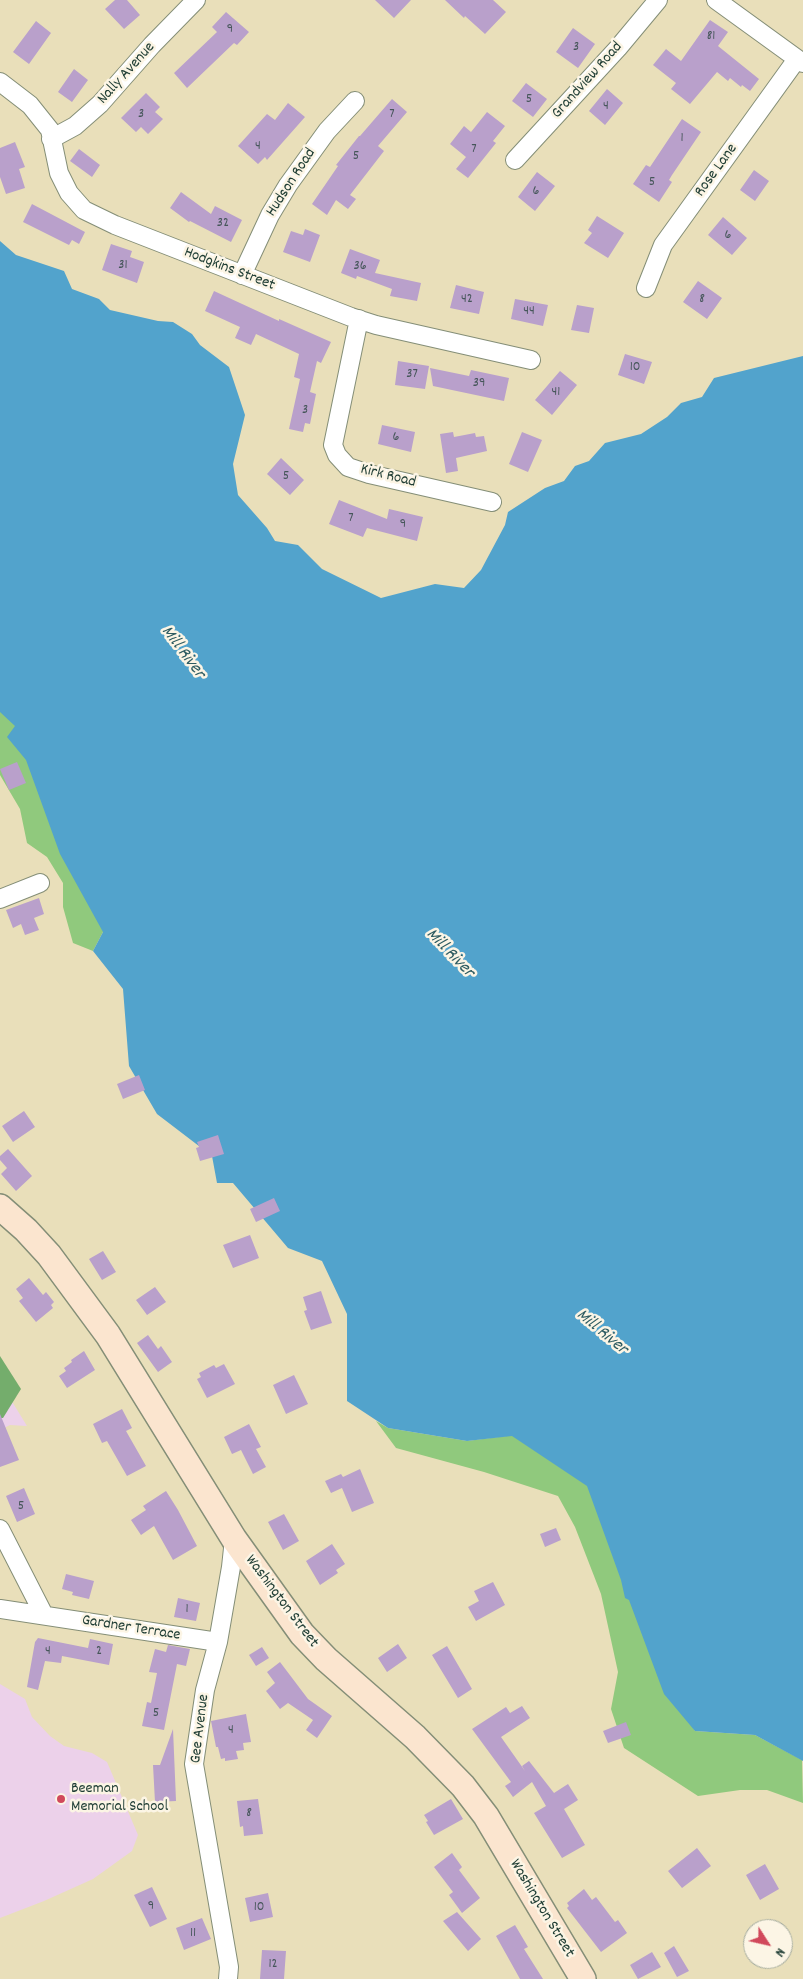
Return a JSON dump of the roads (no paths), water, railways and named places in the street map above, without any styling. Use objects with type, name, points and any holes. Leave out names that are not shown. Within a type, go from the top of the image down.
[{"type":"main road","name":"Washington Street","points":[[0,1207],[50,1255],[108,1335],[234,1539],[308,1641],[415,1737],[463,1786],[486,1816],[583,1979]]},
{"type":"street","name":"Nally Avenue","points":[[51,139],[75,126],[100,104],[152,45],[196,0]]},
{"type":"street","name":"Grandview Road","points":[[515,160],[618,48],[658,0]]},
{"type":"street","points":[[716,0],[800,61]]},
{"type":"street","name":"Rose Lane","points":[[646,288],[663,246],[800,61]]},
{"type":"street","name":"Hodgkins Street","points":[[0,82],[30,105],[50,130],[59,173],[69,193],[84,210],[115,225],[359,319],[531,360]]},
{"type":"street","name":"Hudson Road","points":[[242,275],[270,215],[288,185],[327,131],[355,101]]},
{"type":"street","name":"Kirk Road","points":[[359,319],[333,445],[337,455],[348,467],[369,474],[492,502]]},
{"type":"street","points":[[0,899],[40,883]]},
{"type":"street","points":[[0,1529],[44,1615]]},
{"type":"street","name":"Gee Avenue","points":[[228,1979],[229,1967],[194,1764],[205,1690],[218,1642],[234,1539]]},
{"type":"street","name":"Gardner Terrace","points":[[0,1609],[218,1642]]},
{"type":"water","name":"Mill River","points":[[0,241],[16,255],[64,271],[72,289],[99,299],[110,310],[158,321],[173,322],[192,334],[200,345],[229,367],[245,415],[233,464],[238,495],[267,528],[275,541],[298,545],[322,569],[381,598],[435,584],[464,588],[481,570],[505,525],[508,512],[545,488],[564,481],[575,466],[589,461],[605,443],[641,434],[667,417],[681,403],[702,397],[714,378],[803,356],[803,1761],[755,1735],[695,1731],[664,1694],[629,1600],[625,1598],[621,1580],[587,1486],[512,1436],[467,1441],[388,1428],[347,1401],[347,1314],[322,1261],[288,1248],[233,1183],[217,1183],[212,1156],[157,1114],[129,1066],[123,989],[93,951],[103,932],[60,854],[26,760],[7,737],[15,726],[0,712]]},
{"type":"place","name":"Beeman Memorial School","points":[[61,1799]]}]
